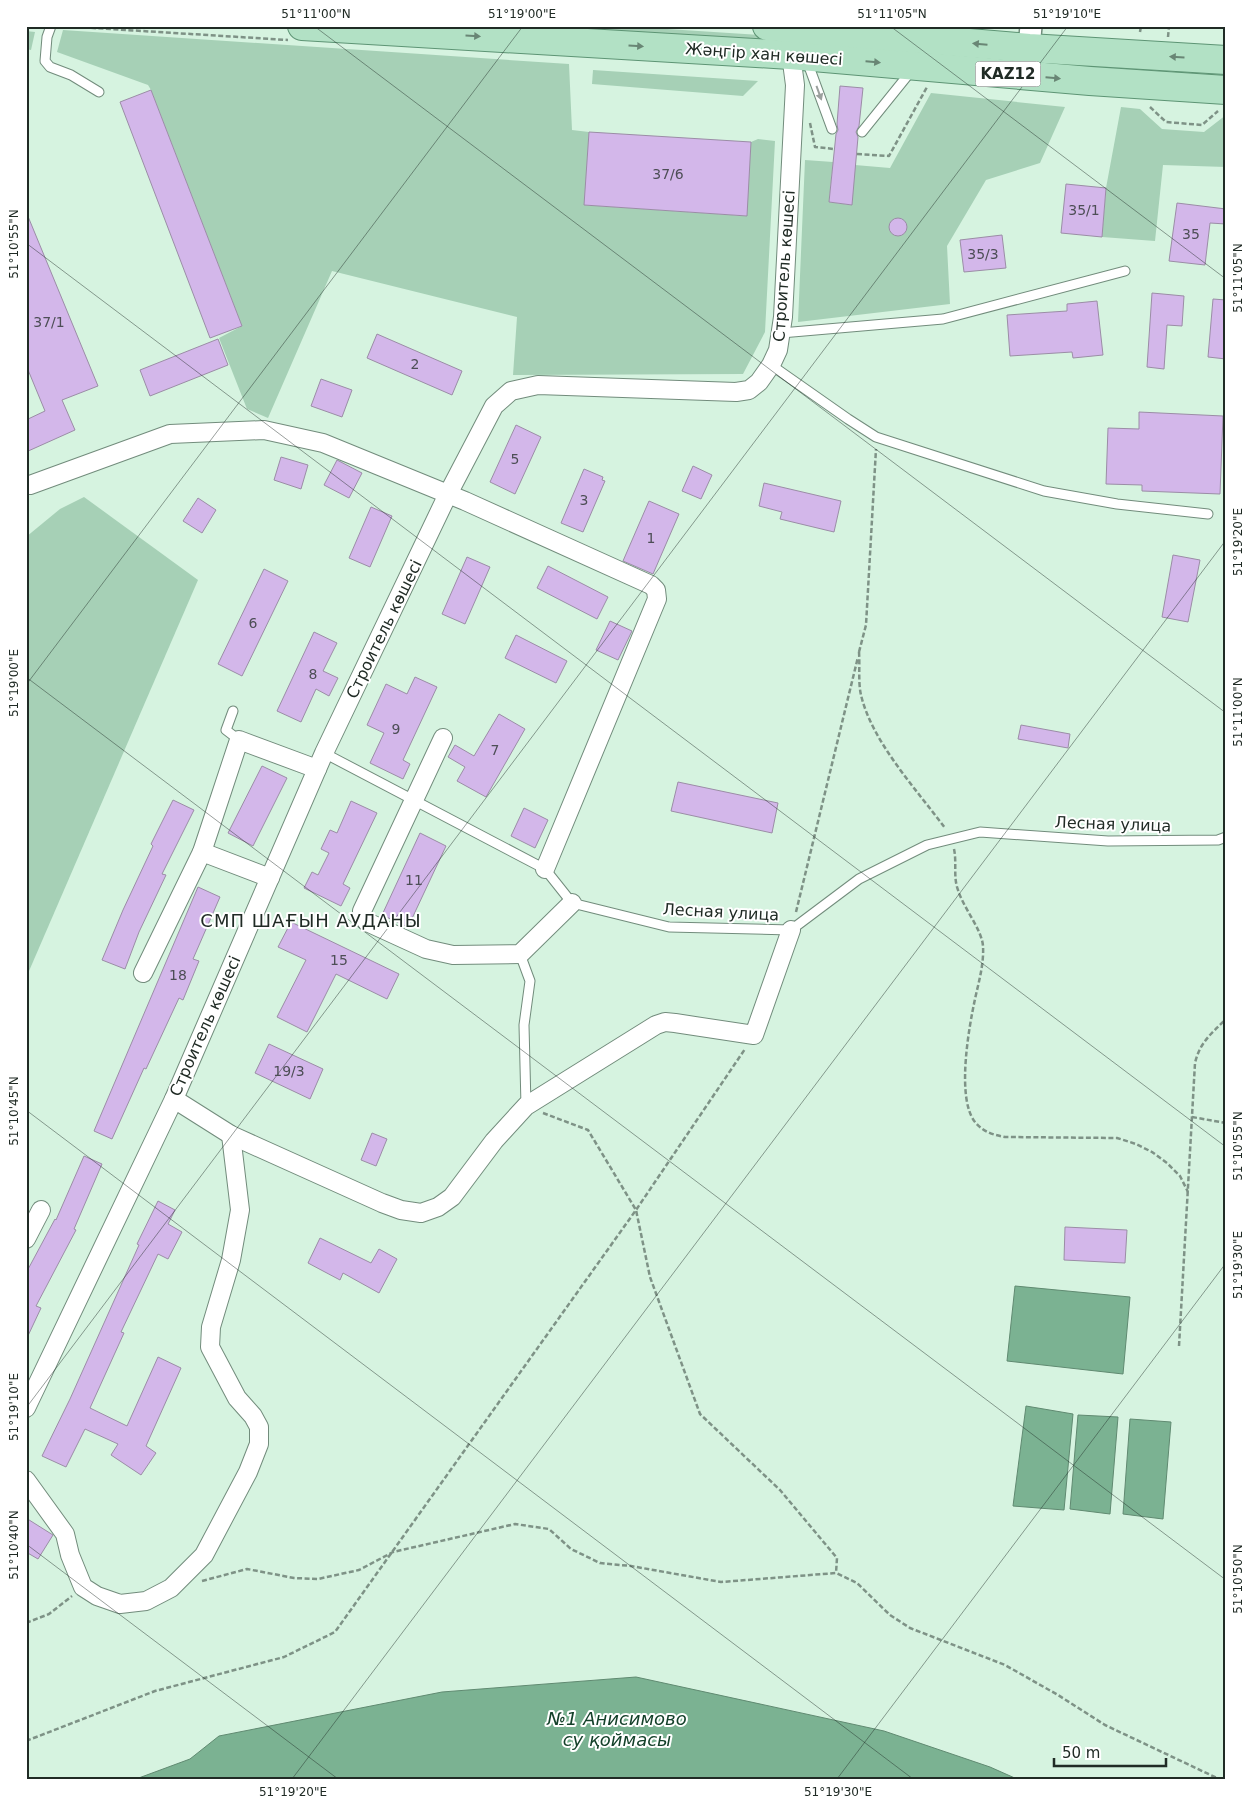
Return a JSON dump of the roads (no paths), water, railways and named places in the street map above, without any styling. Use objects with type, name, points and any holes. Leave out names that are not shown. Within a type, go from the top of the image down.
[{"type":"main road","name":"Жәңгір хан көшесі","points":[[302,26],[798,56],[922,75],[1090,81],[1224,98]]},
{"type":"main road","name":"Жәңгір хан көшесі","points":[[781,27],[1030,37],[1226,60]]},
{"type":"street","name":"Строитель көшесі","points":[[26,1408],[174,1098],[321,761],[448,494],[494,406],[511,391],[538,385],[736,392],[749,390],[759,382],[771,365],[778,350],[783,317],[798,56],[781,27]]},
{"type":"street","points":[[30,485],[170,434],[264,430],[323,443],[448,494],[651,585],[656,590],[657,599],[544,869]]},
{"type":"street","points":[[444,738],[362,911],[362,917],[366,922],[426,949],[453,955],[520,954],[572,903]]},
{"type":"street","points":[[144,973],[202,852],[239,740],[321,761]]},
{"type":"street","points":[[202,852],[270,878]]},
{"type":"street","points":[[174,1098],[231,1136],[382,1203],[401,1210],[421,1213],[438,1207],[452,1197],[494,1141],[526,1106],[656,1025],[665,1022],[675,1023],[754,1035],[791,930]]},
{"type":"street","points":[[26,1480],[65,1534],[70,1555],[82,1588],[97,1596],[120,1604],[146,1601],[171,1588],[204,1555],[248,1472],[259,1444],[260,1427],[237,1398],[210,1347],[211,1327],[231,1260],[240,1210],[231,1136]]},
{"type":"street","points":[[26,1239],[41,1210]]},
{"type":"lane","points":[[51,26],[47,37],[45,61],[50,67],[71,75],[99,92]]},
{"type":"lane","points":[[798,56],[832,129]]},
{"type":"lane","points":[[862,132],[922,75]]},
{"type":"lane","points":[[781,333],[944,319],[1125,271]]},
{"type":"lane","points":[[771,365],[876,437],[1044,491],[1117,504],[1208,514]]},
{"type":"lane","points":[[233,711],[226,730],[239,740]]},
{"type":"lane","points":[[321,761],[413,800],[544,869],[572,903]]},
{"type":"lane","name":"Лесная улица","points":[[572,903],[669,928],[791,930],[859,879],[927,845],[980,832],[1108,841],[1218,840],[1226,838]]},
{"type":"lane","points":[[520,954],[530,981],[524,1026],[526,1106]]},
{"type":"water","points":[[1015,1286],[1130,1297],[1123,1374],[1007,1361]]},
{"type":"water","points":[[1026,1406],[1073,1414],[1064,1510],[1013,1506]]},
{"type":"water","points":[[1078,1415],[1118,1417],[1110,1514],[1070,1509]]},
{"type":"water","points":[[1130,1419],[1171,1422],[1163,1519],[1123,1514]]},
{"type":"water","name":"№1 Анисимово су қоймасы","points":[[636,1677],[884,1731],[990,1767],[1017,1779],[136,1779],[190,1759],[219,1736],[442,1692]]},
{"type":"district","name":"СМП ШАҒЫН АУДАНЫ","points":[[311,920]]}]
